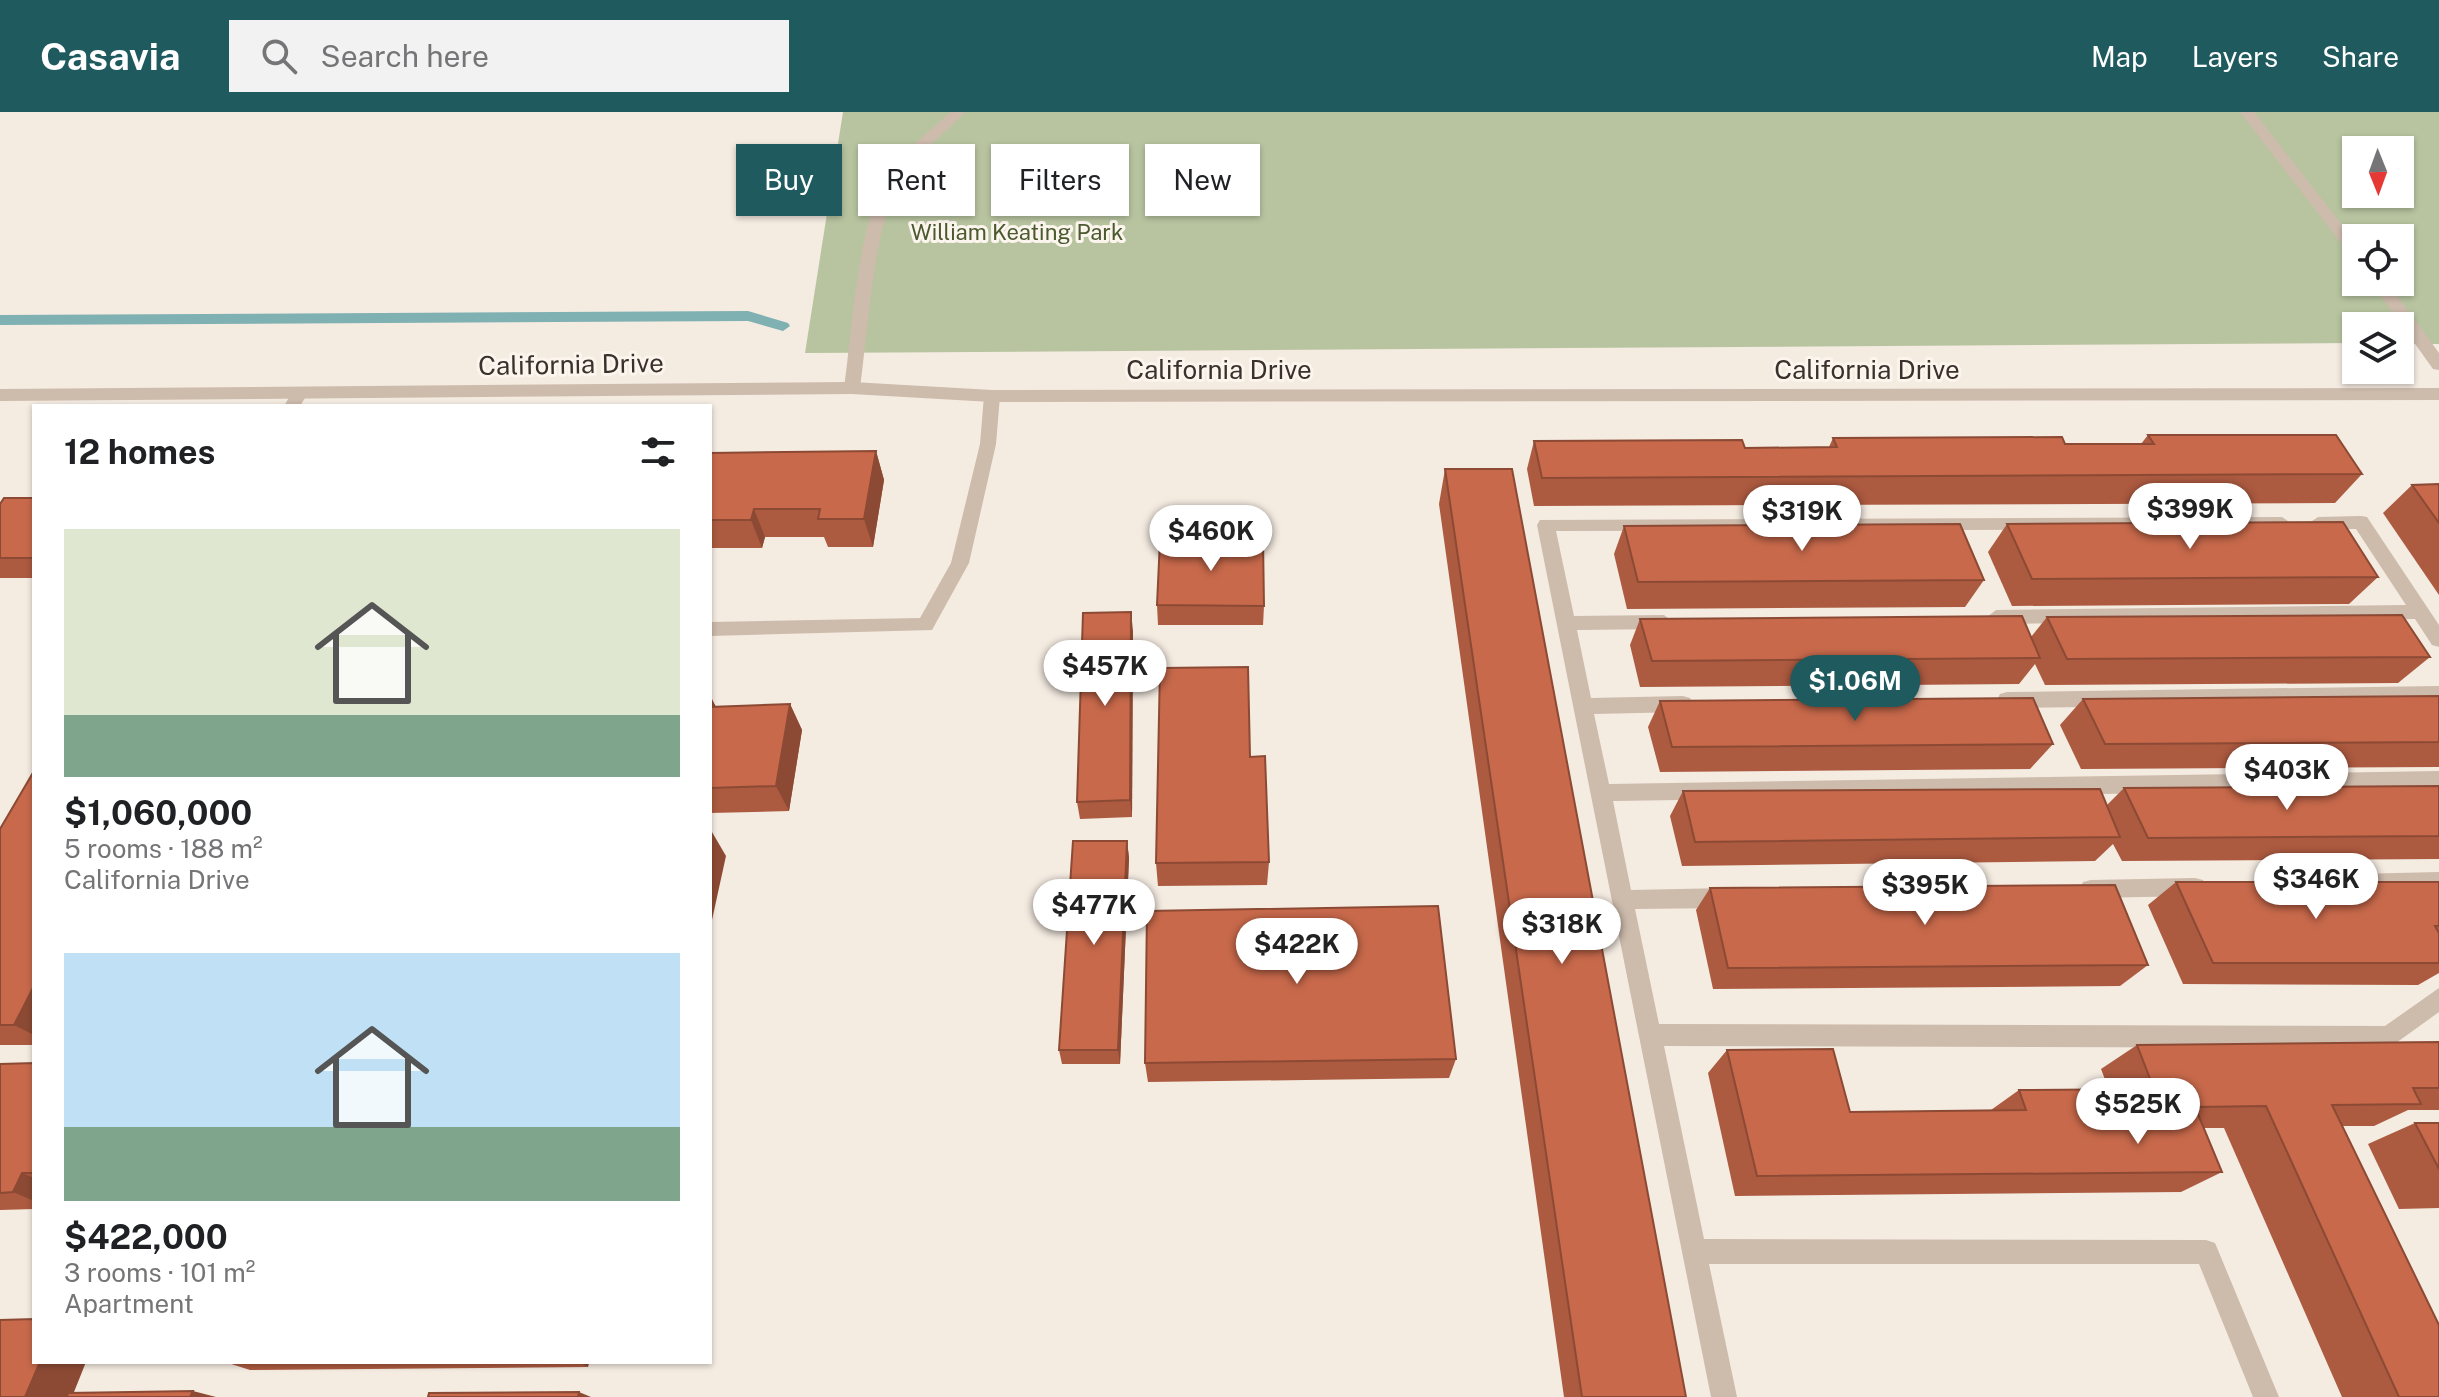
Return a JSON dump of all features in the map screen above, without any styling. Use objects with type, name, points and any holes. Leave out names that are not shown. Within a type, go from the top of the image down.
[{"type":"street","points":[[852,388],[873,238],[882,200],[901,166],[958,112]]},
{"type":"street","points":[[2247,112],[2342,235]]},
{"type":"street","points":[[2389,296],[2439,365]]},
{"type":"street","name":"California Drive","points":[[0,395],[296,399],[852,388],[992,396],[2439,394]]},
{"type":"street","points":[[712,629],[925,625],[960,563],[988,444],[992,396]]},
{"type":"street","points":[[1724,1397],[1546,525],[2361,522],[2439,640]]},
{"type":"street","points":[[1977,618],[2420,612]]},
{"type":"street","points":[[1566,623],[1677,622]]},
{"type":"street","points":[[1980,700],[2439,694]]},
{"type":"street","points":[[1583,706],[1710,704]]},
{"type":"street","points":[[1601,793],[2439,780]]},
{"type":"street","points":[[2327,884],[2439,881]]},
{"type":"street","points":[[2071,890],[2215,886]]},
{"type":"street","points":[[1623,900],[1751,897]]},
{"type":"street","points":[[1650,1035],[2389,1037],[2439,998]]},
{"type":"street","points":[[1695,1251],[2206,1252],[2266,1397]]},
{"type":"green space","name":"William Keating Park","points":[[843,112],[2439,112],[2439,344],[2414,344],[2414,312],[2342,312],[2342,343],[805,353],[827,216],[842,216],[842,144],[838,144]]},
{"type":"building","points":[[2148,435],[2336,435],[2362,474],[1542,478],[1534,441],[1742,440],[1745,448],[1837,447],[1833,438],[2062,437],[2065,444],[2154,444]]},
{"type":"building","points":[[876,451],[864,519],[818,519],[820,509],[754,509],[751,520],[712,520],[712,453]]},
{"type":"building","points":[[1445,469],[1512,469],[1686,1397],[1582,1397]]},
{"type":"building","points":[[2439,484],[2439,523],[2412,485]]},
{"type":"building","points":[[4,498],[32,498],[32,558],[0,558],[0,504]]},
{"type":"building","points":[[2343,522],[2378,577],[2032,579],[2007,524]]},
{"type":"building","points":[[1960,524],[1984,580],[1638,582],[1624,526]]},
{"type":"building","points":[[1160,540],[1263,540],[1264,606],[1157,605]]},
{"type":"building","points":[[1131,612],[1130,800],[1077,802],[1083,613]]},
{"type":"building","points":[[2402,615],[2430,657],[2067,659],[2047,617]]},
{"type":"building","points":[[2022,616],[2040,658],[1652,661],[1640,619]]},
{"type":"building","points":[[1248,667],[1250,757],[1265,756],[1269,862],[1156,863],[1160,668]]},
{"type":"building","points":[[2439,696],[2439,742],[2105,744],[2083,699]]},
{"type":"building","points":[[2033,698],[2053,744],[1672,747],[1660,701]]},
{"type":"building","points":[[790,704],[776,786],[712,788],[712,707]]},
{"type":"building","points":[[32,774],[32,990],[14,1025],[0,1025],[0,829]]},
{"type":"building","points":[[2439,786],[2439,836],[2148,838],[2124,788]]},
{"type":"building","points":[[2100,789],[2120,837],[1695,842],[1683,791]]},
{"type":"building","points":[[1073,841],[1127,841],[1118,1050],[1059,1050]]},
{"type":"building","points":[[2176,882],[2439,882],[2439,926],[2435,926],[2439,933],[2439,963],[2213,963]]},
{"type":"building","points":[[2115,885],[2148,965],[1728,968],[1710,888]]},
{"type":"building","points":[[1438,906],[1456,1059],[1145,1063],[1147,911]]},
{"type":"building","points":[[2439,1042],[2439,1088],[2413,1088],[2421,1104],[2332,1105],[2439,1325],[2439,1397],[2399,1397],[2266,1106],[2195,1107],[2222,1172],[1757,1176],[1727,1050],[1833,1049],[1850,1112],[2026,1110],[2019,1090],[2154,1089],[2137,1045]]},
{"type":"building","points":[[32,1063],[32,1173],[22,1173],[13,1192],[0,1193],[0,1064]]},
{"type":"building","points":[[2415,1123],[2439,1123],[2439,1169]]},
{"type":"building","points":[[32,1319],[32,1364],[39,1364],[25,1397],[0,1397],[0,1320]]},
{"type":"building","points":[[193,1391],[190,1397],[67,1397],[68,1393]]},
{"type":"building","points":[[579,1392],[578,1397],[428,1397],[429,1393]]},
{"type":"waterway","points":[[0,320],[748,316],[783,326]]}]
